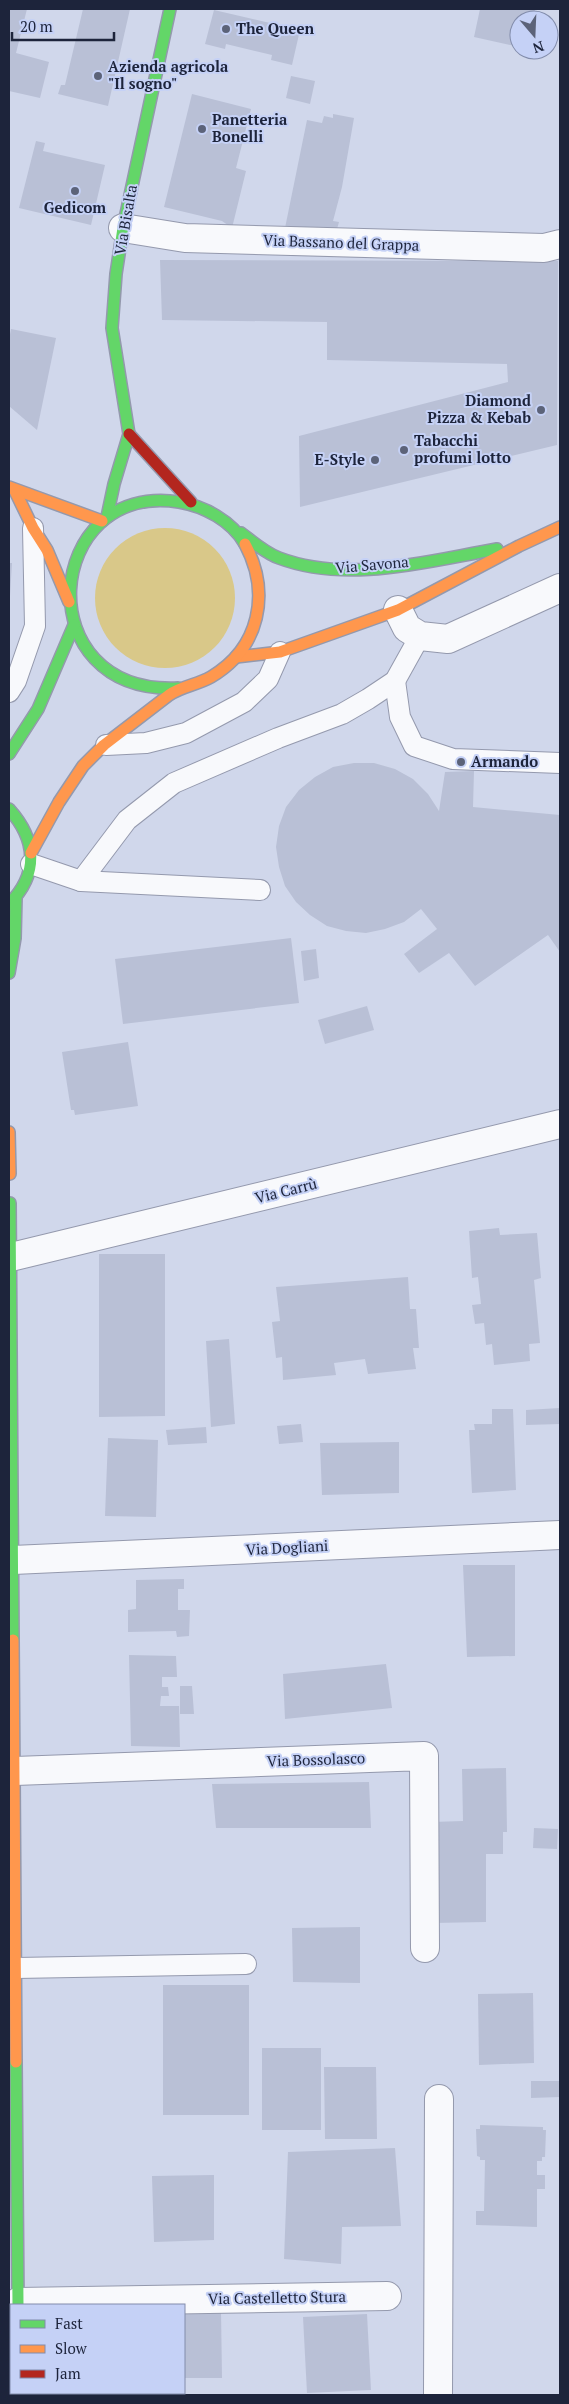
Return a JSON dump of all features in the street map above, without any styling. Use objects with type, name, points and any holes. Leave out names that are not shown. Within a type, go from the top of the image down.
[{"type":"street","name":"Via Bisalta","points":[[105,519],[129,434],[112,328],[123,228],[170,9]]},
{"type":"street","name":"Via Bassano del Grappa","points":[[123,228],[185,238],[544,248],[560,244]]},
{"type":"street","points":[[129,434],[190,502]]},
{"type":"street","points":[[12,489],[105,519]]},
{"type":"street","points":[[12,489],[32,528],[47,550],[69,602],[74,625],[86,649],[103,668],[126,682],[152,688],[178,688],[200,683],[219,672],[236,657],[251,633],[259,606],[259,578],[250,551],[234,528],[214,512],[190,502],[162,498],[133,504],[105,519],[86,538],[70,575],[69,602]]},
{"type":"street","name":"Via Savona","points":[[236,657],[280,652],[398,610],[519,546],[560,527]]},
{"type":"street","name":"Via Savona","points":[[234,528],[278,558],[328,570],[364,569],[519,546]]},
{"type":"street","points":[[398,610],[407,628],[420,636],[448,639],[560,588]]},
{"type":"street","points":[[9,754],[24,736],[52,680],[74,625]]},
{"type":"street","points":[[9,973],[15,938],[12,901],[26,882],[31,858],[70,783],[93,755],[178,688]]},
{"type":"street","points":[[9,809],[17,817],[27,834],[31,858]]},
{"type":"street","name":"Via Carrù","points":[[11,1258],[560,1124]]},
{"type":"street","points":[[9,1132],[10,1174]]},
{"type":"street","name":"Via Castelletto Stura","points":[[10,1203],[13,1560],[11,1602],[15,1772],[12,1917],[16,1968],[18,2304],[387,2296]]},
{"type":"street","name":"Via Dogliani","points":[[13,1560],[560,1536]]},
{"type":"street","name":"Via Bossolasco","points":[[15,1772],[424,1756],[425,1948]]},
{"type":"street","points":[[438,2395],[439,2099]]},
{"type":"lane","points":[[9,692],[16,681],[35,626],[32,528]]},
{"type":"lane","points":[[81,881],[127,820],[174,783],[278,738],[342,714],[395,681],[420,636]]},
{"type":"lane","points":[[106,745],[146,743],[186,733],[244,702],[268,679],[280,652]]},
{"type":"lane","points":[[395,681],[400,717],[414,746],[453,758],[560,763]]},
{"type":"lane","points":[[31,858],[81,881],[260,890]]},
{"type":"lane","points":[[16,1968],[246,1964]]},
{"type":"shaded area","points":[[165,528],[192,534],[204,540],[214,549],[223,559],[229,571],[235,598],[229,625],[223,637],[214,647],[204,656],[192,662],[165,668],[138,662],[126,656],[116,647],[107,637],[101,625],[95,598],[101,571],[107,559],[116,549],[126,540],[138,534]]},
{"type":"building","points":[[10,9],[27,9],[16,53],[49,62],[40,98],[9,91]]},
{"type":"building","points":[[83,9],[130,9],[108,106],[58,94],[61,85],[65,85]]},
{"type":"building","points":[[480,9],[535,9],[509,10],[509,45],[474,37]]},
{"type":"building","points":[[214,10],[300,30],[292,65],[271,60],[272,55],[226,44],[225,49],[205,44]]},
{"type":"building","points":[[291,76],[315,81],[310,104],[286,98]]},
{"type":"building","points":[[192,94],[251,109],[236,168],[246,171],[232,228],[222,221],[164,207]]},
{"type":"building","points":[[333,114],[354,118],[342,187],[333,221],[339,222],[337,229],[285,228],[307,120],[322,123],[324,116],[333,118]]},
{"type":"building","points":[[36,141],[45,143],[43,151],[105,165],[91,225],[19,208]]},
{"type":"building","points":[[160,260],[558,261],[557,445],[300,507],[299,436],[508,382],[507,364],[327,360],[327,322],[162,320]]},
{"type":"building","points":[[11,329],[56,338],[37,430],[9,406],[9,340]]},
{"type":"building","points":[[9,563],[12,563],[10,596],[9,596]]},
{"type":"building","points":[[354,763],[374,763],[395,769],[413,779],[428,794],[439,811],[445,772],[474,771],[473,807],[560,815],[560,952],[548,935],[475,986],[449,953],[419,973],[404,954],[437,929],[421,909],[404,922],[366,933],[346,931],[327,926],[310,915],[296,902],[285,886],[279,867],[276,847],[279,826],[286,807],[299,790],[315,777],[333,767]]},
{"type":"building","points":[[291,938],[299,1003],[123,1024],[115,959]]},
{"type":"building","points":[[316,949],[319,978],[304,981],[301,951]]},
{"type":"building","points":[[367,1006],[374,1030],[325,1044],[318,1020]]},
{"type":"building","points":[[128,1042],[138,1106],[75,1115],[74,1110],[71,1110],[62,1052]]},
{"type":"building","points":[[499,1228],[500,1235],[537,1233],[541,1278],[534,1280],[540,1343],[529,1344],[530,1361],[494,1365],[492,1344],[486,1345],[484,1323],[475,1324],[472,1305],[481,1304],[478,1277],[472,1278],[469,1231]]},
{"type":"building","points":[[99,1254],[165,1254],[165,1416],[99,1417]]},
{"type":"building","points":[[408,1277],[410,1309],[416,1309],[419,1348],[413,1348],[416,1369],[368,1374],[365,1359],[334,1363],[336,1375],[283,1380],[282,1357],[276,1358],[272,1322],[280,1321],[276,1287]]},
{"type":"building","points":[[229,1339],[235,1424],[211,1427],[206,1341]]},
{"type":"building","points":[[560,1408],[560,1424],[526,1425],[526,1410]]},
{"type":"building","points":[[492,1409],[513,1409],[516,1490],[472,1493],[469,1430],[475,1430],[474,1424],[492,1424]]},
{"type":"building","points":[[301,1424],[303,1442],[279,1444],[277,1426]]},
{"type":"building","points":[[206,1427],[207,1443],[168,1445],[166,1430]]},
{"type":"building","points":[[108,1438],[158,1440],[156,1517],[105,1516]]},
{"type":"building","points":[[399,1442],[399,1493],[322,1495],[320,1443]]},
{"type":"building","points":[[463,1565],[515,1565],[515,1656],[467,1657]]},
{"type":"building","points":[[184,1579],[184,1589],[178,1589],[178,1610],[190,1610],[189,1636],[177,1637],[176,1631],[128,1632],[128,1610],[136,1609],[136,1580]]},
{"type":"building","points":[[129,1655],[176,1656],[177,1677],[162,1677],[162,1687],[168,1687],[169,1696],[161,1696],[160,1706],[179,1706],[180,1747],[131,1746]]},
{"type":"building","points":[[386,1664],[392,1708],[285,1719],[283,1674]]},
{"type":"building","points":[[180,1686],[192,1686],[194,1714],[180,1714]]},
{"type":"building","points":[[506,1768],[507,1832],[503,1832],[503,1854],[486,1854],[486,1922],[433,1923],[431,1822],[463,1821],[462,1769]]},
{"type":"building","points":[[369,1782],[371,1828],[216,1828],[212,1784]]},
{"type":"building","points":[[534,1828],[558,1829],[557,1849],[533,1848]]},
{"type":"building","points":[[360,1927],[360,1983],[293,1982],[292,1928]]},
{"type":"building","points":[[163,1985],[249,1985],[249,2115],[163,2115]]},
{"type":"building","points":[[533,1993],[534,2063],[479,2065],[478,1994]]},
{"type":"building","points":[[262,2048],[321,2048],[321,2130],[262,2130]]},
{"type":"building","points":[[324,2067],[376,2067],[377,2139],[325,2139]]},
{"type":"building","points":[[531,2081],[560,2081],[560,2097],[531,2098]]},
{"type":"building","points":[[480,2125],[543,2127],[543,2130],[546,2130],[545,2157],[542,2157],[542,2161],[537,2161],[537,2175],[545,2175],[545,2189],[537,2189],[537,2227],[476,2225],[476,2211],[484,2211],[485,2160],[480,2160],[480,2157],[477,2156],[476,2129],[480,2129]]},
{"type":"building","points":[[395,2148],[401,2226],[342,2227],[341,2264],[284,2259],[288,2152]]},
{"type":"building","points":[[214,2175],[214,2240],[154,2242],[152,2176]]},
{"type":"building","points":[[185,2311],[221,2311],[222,2378],[185,2378]]},
{"type":"building","points":[[367,2314],[371,2390],[307,2393],[303,2317]]},
{"type":"traffic: fast","points":[[107,517],[114,484],[129,434],[112,328],[116,274],[123,228],[170,9]]},
{"type":"traffic: fast","points":[[178,688],[129,681],[95,659],[76,627],[70,590],[79,553],[100,523],[134,504],[179,502],[198,507],[216,516],[233,528],[245,544]]},
{"type":"traffic: fast","points":[[241,533],[264,550],[279,558],[305,566],[332,569],[388,568],[497,549]]},
{"type":"traffic: fast","points":[[9,754],[38,709],[74,625]]},
{"type":"traffic: fast","points":[[9,809],[25,833],[31,857],[26,881],[19,893],[9,904]]},
{"type":"traffic: fast","points":[[9,973],[15,938],[16,898]]},
{"type":"traffic: fast","points":[[10,1203],[13,1640]]},
{"type":"traffic: fast","points":[[16,2062],[18,2304]]},
{"type":"traffic: slow","points":[[9,487],[102,521]]},
{"type":"traffic: slow","points":[[15,491],[33,528],[47,550],[69,602]]},
{"type":"traffic: slow","points":[[236,657],[280,652],[398,610],[519,546],[560,527]]},
{"type":"traffic: slow","points":[[31,853],[59,802],[83,766],[104,745],[169,695],[211,677],[228,665],[241,651],[250,635],[256,618],[259,600],[258,581],[245,544]]},
{"type":"traffic: slow","points":[[9,1132],[10,1174]]},
{"type":"traffic: slow","points":[[13,1640],[16,2062]]},
{"type":"traffic: jam","points":[[129,434],[191,502]]},
{"type":"place","name":"The Queen","points":[[226,29]]},
{"type":"place","name":"Azienda agricola \"Il sogno\"","points":[[98,76]]},
{"type":"place","name":"Panetteria Bonelli","points":[[202,129]]},
{"type":"place","name":"Gedicom","points":[[75,191]]},
{"type":"place","name":"Diamond Pizza & Kebab","points":[[541,410]]},
{"type":"place","name":"Tabacchi profumi lotto","points":[[404,450]]},
{"type":"place","name":"E-Style","points":[[375,460]]},
{"type":"place","name":"Armando","points":[[461,762]]}]
